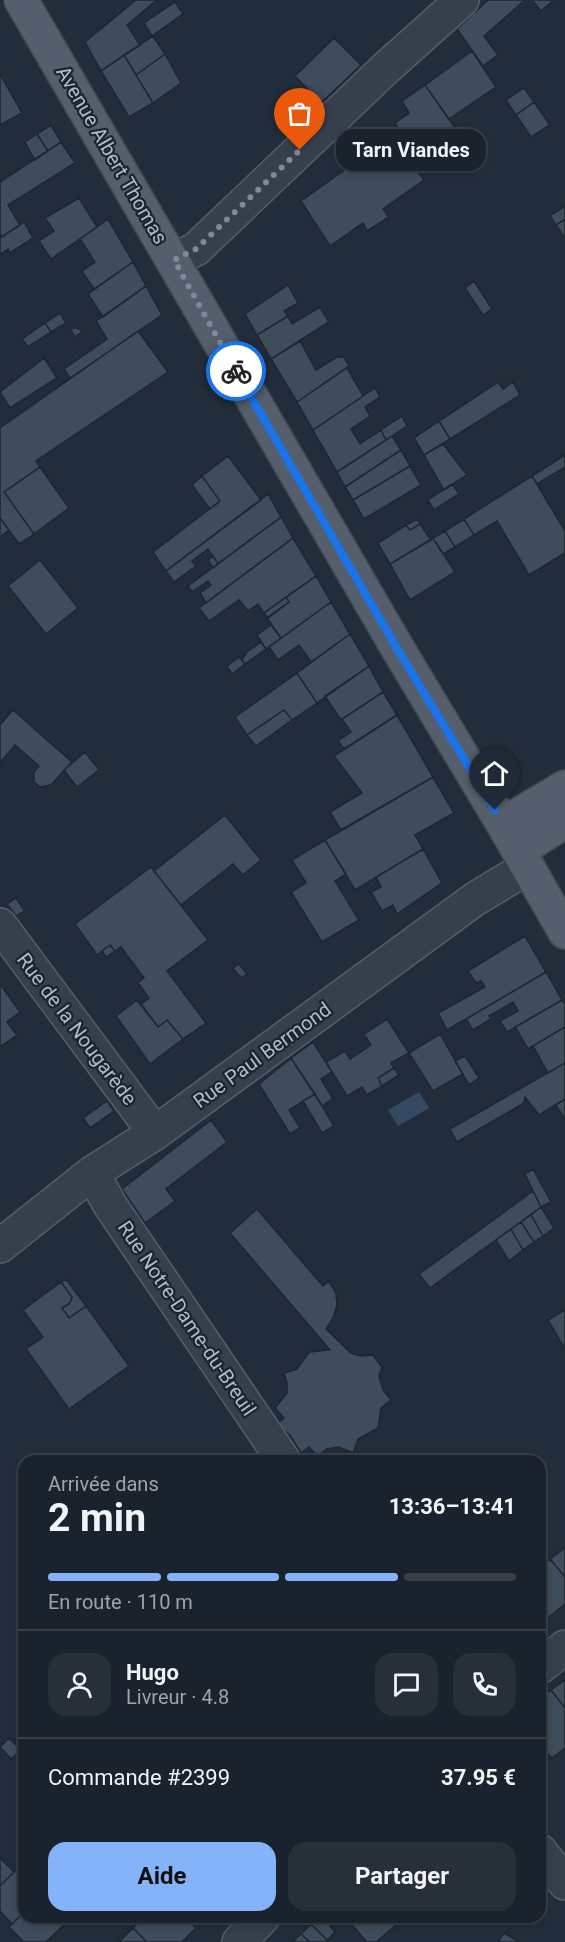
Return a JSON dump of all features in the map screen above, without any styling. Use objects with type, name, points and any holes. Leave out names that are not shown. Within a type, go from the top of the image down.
[{"type":"main road","name":"Avenue Albert Thomas","points":[[21,0],[174,260],[398,650],[517,847],[565,932]]},
{"type":"main road","points":[[517,847],[565,787]]},
{"type":"main road","points":[[517,847],[565,821]]},
{"type":"street","points":[[174,260],[196,249],[386,68],[462,0]]},
{"type":"street","name":"Rue Paul Bermond","points":[[6,1232],[155,1133],[468,904],[517,847]]},
{"type":"street","name":"Rue de la Nougarède","points":[[0,925],[155,1133]]},
{"type":"street","name":"Rue Notre-Dame-du-Breuil","points":[[92,1173],[116,1215],[280,1455]]},
{"type":"street","points":[[546,1662],[565,1647]]},
{"type":"street","points":[[546,1858],[565,1882]]},
{"type":"street","points":[[239,1942],[257,1923]]},
{"type":"water","points":[[419,1092],[429,1108],[398,1126],[388,1110]]},
{"type":"building","points":[[136,0],[157,0],[127,25],[140,45],[101,71],[85,42]]},
{"type":"building","points":[[488,0],[525,0],[484,36],[498,55],[483,66],[457,29]]},
{"type":"building","points":[[532,0],[554,0],[541,11]]},
{"type":"building","points":[[175,2],[183,14],[152,36],[144,23]]},
{"type":"building","points":[[153,36],[165,54],[136,75],[124,55]]},
{"type":"building","points":[[334,38],[361,65],[321,103],[295,76]]},
{"type":"building","points":[[472,51],[496,87],[449,119],[425,85]]},
{"type":"building","points":[[165,54],[181,83],[153,103],[136,75]]},
{"type":"building","points":[[124,55],[153,103],[129,117],[101,71]]},
{"type":"building","points":[[0,74],[22,113],[0,125]]},
{"type":"building","points":[[425,85],[455,128],[416,155],[395,123],[409,113],[402,101]]},
{"type":"building","points":[[524,88],[534,102],[516,115],[506,100]]},
{"type":"building","points":[[534,102],[550,125],[531,137],[516,115]]},
{"type":"building","points":[[51,125],[61,142],[48,151],[37,134]]},
{"type":"building","points":[[37,134],[48,151],[35,160],[25,142]]},
{"type":"building","points":[[394,136],[407,156],[389,170],[374,149]]},
{"type":"building","points":[[61,142],[75,163],[8,205],[20,225],[2,237],[0,233],[0,182]]},
{"type":"building","points":[[374,149],[389,170],[407,156],[424,180],[383,209],[389,217],[367,231],[363,223],[330,246],[301,201]]},
{"type":"building","points":[[79,198],[97,227],[51,259],[39,241],[54,231],[45,218]]},
{"type":"building","points":[[565,206],[565,219],[556,225],[550,216]]},
{"type":"building","points":[[108,219],[133,262],[94,289],[82,271],[95,262],[80,239]]},
{"type":"building","points":[[565,219],[565,238],[556,225]]},
{"type":"building","points":[[24,222],[33,238],[10,253],[8,249],[0,255],[0,238]]},
{"type":"building","points":[[133,262],[146,286],[103,317],[88,294]]},
{"type":"building","points":[[474,281],[492,309],[483,315],[465,288]]},
{"type":"building","points":[[288,285],[298,303],[284,311],[288,316],[257,335],[245,314]]},
{"type":"building","points":[[146,286],[162,315],[70,378],[64,369],[107,339],[96,321]]},
{"type":"building","points":[[320,307],[329,322],[271,359],[257,335],[288,316],[292,324]]},
{"type":"building","points":[[60,313],[66,323],[51,332],[45,323]]},
{"type":"building","points":[[45,323],[51,332],[28,347],[22,339]]},
{"type":"building","points":[[70,328],[77,328],[83,331],[75,337]]},
{"type":"building","points":[[138,331],[168,372],[36,461],[40,467],[4,492],[34,534],[19,544],[0,518],[0,428]]},
{"type":"building","points":[[300,341],[316,370],[337,357],[344,357],[349,366],[297,402],[271,359]]},
{"type":"building","points":[[44,358],[57,378],[10,408],[0,392]]},
{"type":"building","points":[[347,368],[363,396],[313,430],[297,402]]},
{"type":"building","points":[[498,382],[503,389],[513,382],[520,395],[450,439],[439,421]]},
{"type":"building","points":[[375,388],[380,397],[365,407],[370,416],[351,429],[360,444],[381,430],[386,440],[337,472],[313,430]]},
{"type":"building","points":[[402,416],[407,426],[386,440],[381,430]]},
{"type":"building","points":[[439,421],[450,439],[424,455],[414,438]]},
{"type":"building","points":[[392,436],[401,450],[345,487],[337,472]]},
{"type":"building","points":[[443,444],[467,475],[444,490],[424,455]]},
{"type":"building","points":[[401,450],[410,466],[353,500],[345,487]]},
{"type":"building","points":[[565,455],[565,467],[537,484],[532,476]]},
{"type":"building","points":[[228,456],[261,500],[166,571],[153,552],[220,501],[202,476]]},
{"type":"building","points":[[410,466],[421,485],[364,519],[353,500]]},
{"type":"building","points":[[40,467],[69,508],[34,534],[4,492]]},
{"type":"building","points":[[202,476],[220,501],[210,509],[192,485]]},
{"type":"building","points":[[532,476],[565,531],[565,553],[529,575],[497,521],[474,535],[464,519]]},
{"type":"building","points":[[452,484],[459,494],[434,510],[428,500]]},
{"type":"building","points":[[268,494],[281,517],[218,564],[208,549],[192,561],[196,566],[174,582],[166,571]]},
{"type":"building","points":[[281,517],[293,538],[206,603],[200,593],[211,585],[208,581],[192,592],[188,586]]},
{"type":"building","points":[[0,518],[9,530],[0,537]]},
{"type":"building","points":[[417,519],[420,524],[410,530],[406,525]]},
{"type":"building","points":[[464,519],[474,535],[455,547],[445,531]]},
{"type":"building","points":[[420,524],[431,540],[390,564],[378,543],[406,525],[410,530]]},
{"type":"building","points":[[445,531],[455,547],[443,554],[433,538]]},
{"type":"building","points":[[293,538],[316,576],[264,613],[258,604],[248,611],[239,600],[209,621],[199,608]]},
{"type":"building","points":[[433,538],[455,572],[410,600],[390,564]]},
{"type":"building","points":[[213,556],[218,564],[213,568],[208,560]]},
{"type":"building","points":[[40,560],[78,608],[46,634],[8,586]]},
{"type":"building","points":[[316,576],[331,602],[281,638],[267,618],[289,602],[286,597]]},
{"type":"building","points":[[286,597],[289,602],[268,618],[264,613]]},
{"type":"building","points":[[331,602],[350,634],[311,662],[299,645],[278,660],[269,647]]},
{"type":"building","points":[[271,625],[281,638],[266,649],[257,635]]},
{"type":"building","points":[[350,634],[369,666],[317,703],[297,673]]},
{"type":"building","points":[[261,642],[266,649],[245,664],[242,660],[247,652]]},
{"type":"building","points":[[239,657],[245,664],[232,674],[227,666]]},
{"type":"building","points":[[369,666],[383,692],[341,720],[325,696]]},
{"type":"building","points":[[297,673],[317,703],[292,720],[284,710],[247,735],[235,717]]},
{"type":"building","points":[[383,692],[397,715],[344,749],[338,741],[351,732],[342,719]]},
{"type":"building","points":[[13,710],[72,762],[51,785],[40,787],[34,782],[34,772],[39,766],[15,745],[0,763],[0,725]]},
{"type":"building","points":[[284,710],[292,720],[256,746],[247,735]]},
{"type":"building","points":[[397,715],[433,777],[341,830],[330,812],[362,793],[334,756]]},
{"type":"building","points":[[85,752],[99,770],[77,787],[64,770]]},
{"type":"building","points":[[433,777],[454,813],[415,835],[423,849],[355,890],[325,840]]},
{"type":"building","points":[[225,815],[261,860],[243,875],[233,864],[181,905],[154,871]]},
{"type":"building","points":[[325,840],[346,874],[335,881],[359,920],[322,942],[291,892],[306,883],[292,860]]},
{"type":"building","points":[[423,849],[442,883],[397,914],[393,905],[382,911],[371,892],[381,887],[376,877]]},
{"type":"building","points":[[151,867],[208,940],[167,971],[206,1023],[183,1039],[167,1020],[158,1027],[141,1004],[149,998],[138,983],[144,978],[121,947],[115,951],[110,945],[97,955],[75,924]]},
{"type":"building","points":[[16,898],[25,911],[16,916],[7,904]]},
{"type":"building","points":[[525,936],[546,972],[447,1030],[438,1013],[485,987],[481,981],[476,983],[468,971]]},
{"type":"building","points":[[110,945],[115,951],[106,957],[102,951]]},
{"type":"building","points":[[239,964],[247,974],[241,978],[233,968]]},
{"type":"building","points":[[546,972],[562,1000],[507,1032],[500,1021],[518,1011],[513,1002],[489,1016],[491,1019],[473,1030],[466,1019]]},
{"type":"building","points":[[0,984],[20,1012],[7,1022],[17,1035],[0,1047]]},
{"type":"building","points":[[137,1000],[158,1027],[167,1020],[183,1039],[150,1064],[116,1016]]},
{"type":"building","points":[[562,1000],[565,1004],[565,1027],[528,1049],[515,1027]]},
{"type":"building","points":[[387,1019],[409,1053],[391,1063],[394,1068],[378,1078],[382,1086],[367,1095],[362,1087],[347,1096],[326,1062],[345,1051],[350,1059],[371,1045],[364,1034]]},
{"type":"building","points":[[565,1027],[565,1063],[548,1073],[533,1046]]},
{"type":"building","points":[[440,1034],[463,1074],[433,1091],[409,1053]]},
{"type":"building","points":[[313,1042],[332,1072],[321,1079],[333,1099],[322,1106],[291,1058]]},
{"type":"building","points":[[465,1056],[479,1078],[469,1085],[455,1061]]},
{"type":"building","points":[[291,1058],[315,1094],[289,1110],[300,1128],[290,1134],[259,1084]]},
{"type":"building","points":[[565,1063],[565,1099],[539,1115],[525,1097],[524,1103],[457,1142],[450,1129]]},
{"type":"building","points":[[394,1068],[399,1075],[382,1086],[378,1078]]},
{"type":"building","points":[[315,1094],[334,1126],[322,1133],[303,1101]]},
{"type":"building","points":[[565,1099],[565,1120],[556,1105]]},
{"type":"building","points":[[107,1101],[114,1111],[90,1128],[83,1118]]},
{"type":"building","points":[[211,1120],[227,1142],[166,1189],[175,1201],[145,1223],[122,1189]]},
{"type":"building","points":[[533,1169],[551,1202],[541,1207],[525,1174]]},
{"type":"building","points":[[533,1191],[541,1207],[430,1288],[419,1274]]},
{"type":"building","points":[[541,1207],[554,1228],[543,1236],[531,1215]]},
{"type":"building","points":[[257,1209],[323,1286],[329,1281],[336,1293],[337,1305],[326,1329],[351,1353],[361,1356],[373,1355],[382,1367],[379,1376],[383,1390],[391,1400],[381,1408],[378,1428],[358,1439],[353,1453],[339,1447],[327,1449],[316,1455],[309,1447],[301,1453],[290,1435],[276,1425],[284,1418],[275,1408],[287,1393],[284,1373],[297,1369],[309,1352],[330,1350],[230,1233]]},
{"type":"building","points":[[531,1215],[543,1236],[534,1242],[521,1222]]},
{"type":"building","points":[[521,1222],[534,1242],[523,1250],[511,1229]]},
{"type":"building","points":[[511,1229],[523,1250],[509,1261],[496,1240]]},
{"type":"building","points":[[66,1279],[86,1306],[69,1318],[62,1308],[70,1303],[72,1297],[61,1282]]},
{"type":"building","points":[[61,1282],[72,1297],[70,1303],[62,1308],[69,1318],[86,1306],[129,1366],[69,1409],[26,1349],[43,1337],[23,1310]]},
{"type":"building","points":[[565,1310],[565,1349],[548,1320]]},
{"type":"building","points":[[565,1548],[565,1577],[550,1559]]},
{"type":"building","points":[[550,1559],[565,1577],[565,1604],[546,1619],[546,1562]]},
{"type":"building","points":[[565,1680],[565,1708],[551,1690]]},
{"type":"building","points":[[551,1690],[565,1708],[565,1748],[552,1758],[546,1752],[546,1694]]},
{"type":"building","points":[[9,1738],[18,1747],[18,1753],[11,1759],[0,1747]]},
{"type":"building","points":[[0,1858],[14,1872],[0,1886]]},
{"type":"building","points":[[18,1868],[18,1918],[12,1924],[0,1911],[0,1886]]},
{"type":"building","points":[[18,1918],[18,1923],[66,1923],[46,1942],[24,1942],[9,1927]]},
{"type":"building","points":[[138,1923],[191,1923],[196,1928],[182,1942],[147,1942],[133,1928]]},
{"type":"building","points":[[328,1923],[335,1932],[327,1940],[311,1924]]},
{"type":"building","points":[[350,1923],[398,1923],[376,1942],[367,1942]]},
{"type":"building","points":[[311,1924],[327,1940],[325,1942],[310,1942],[301,1934]]},
{"type":"building","points":[[133,1928],[147,1942],[119,1942]]},
{"type":"building","points":[[504,1933],[519,1942],[498,1942]]},
{"type":"building","points":[[301,1934],[310,1942],[292,1942]]},
{"type":"way so far","points":[[236,371],[174,260],[196,249],[300,150]]},
{"type":"place","name":"Tarn Viandes","points":[[300,150]]},
{"type":"route","points":[[236,371],[398,650],[495,810]]}]
